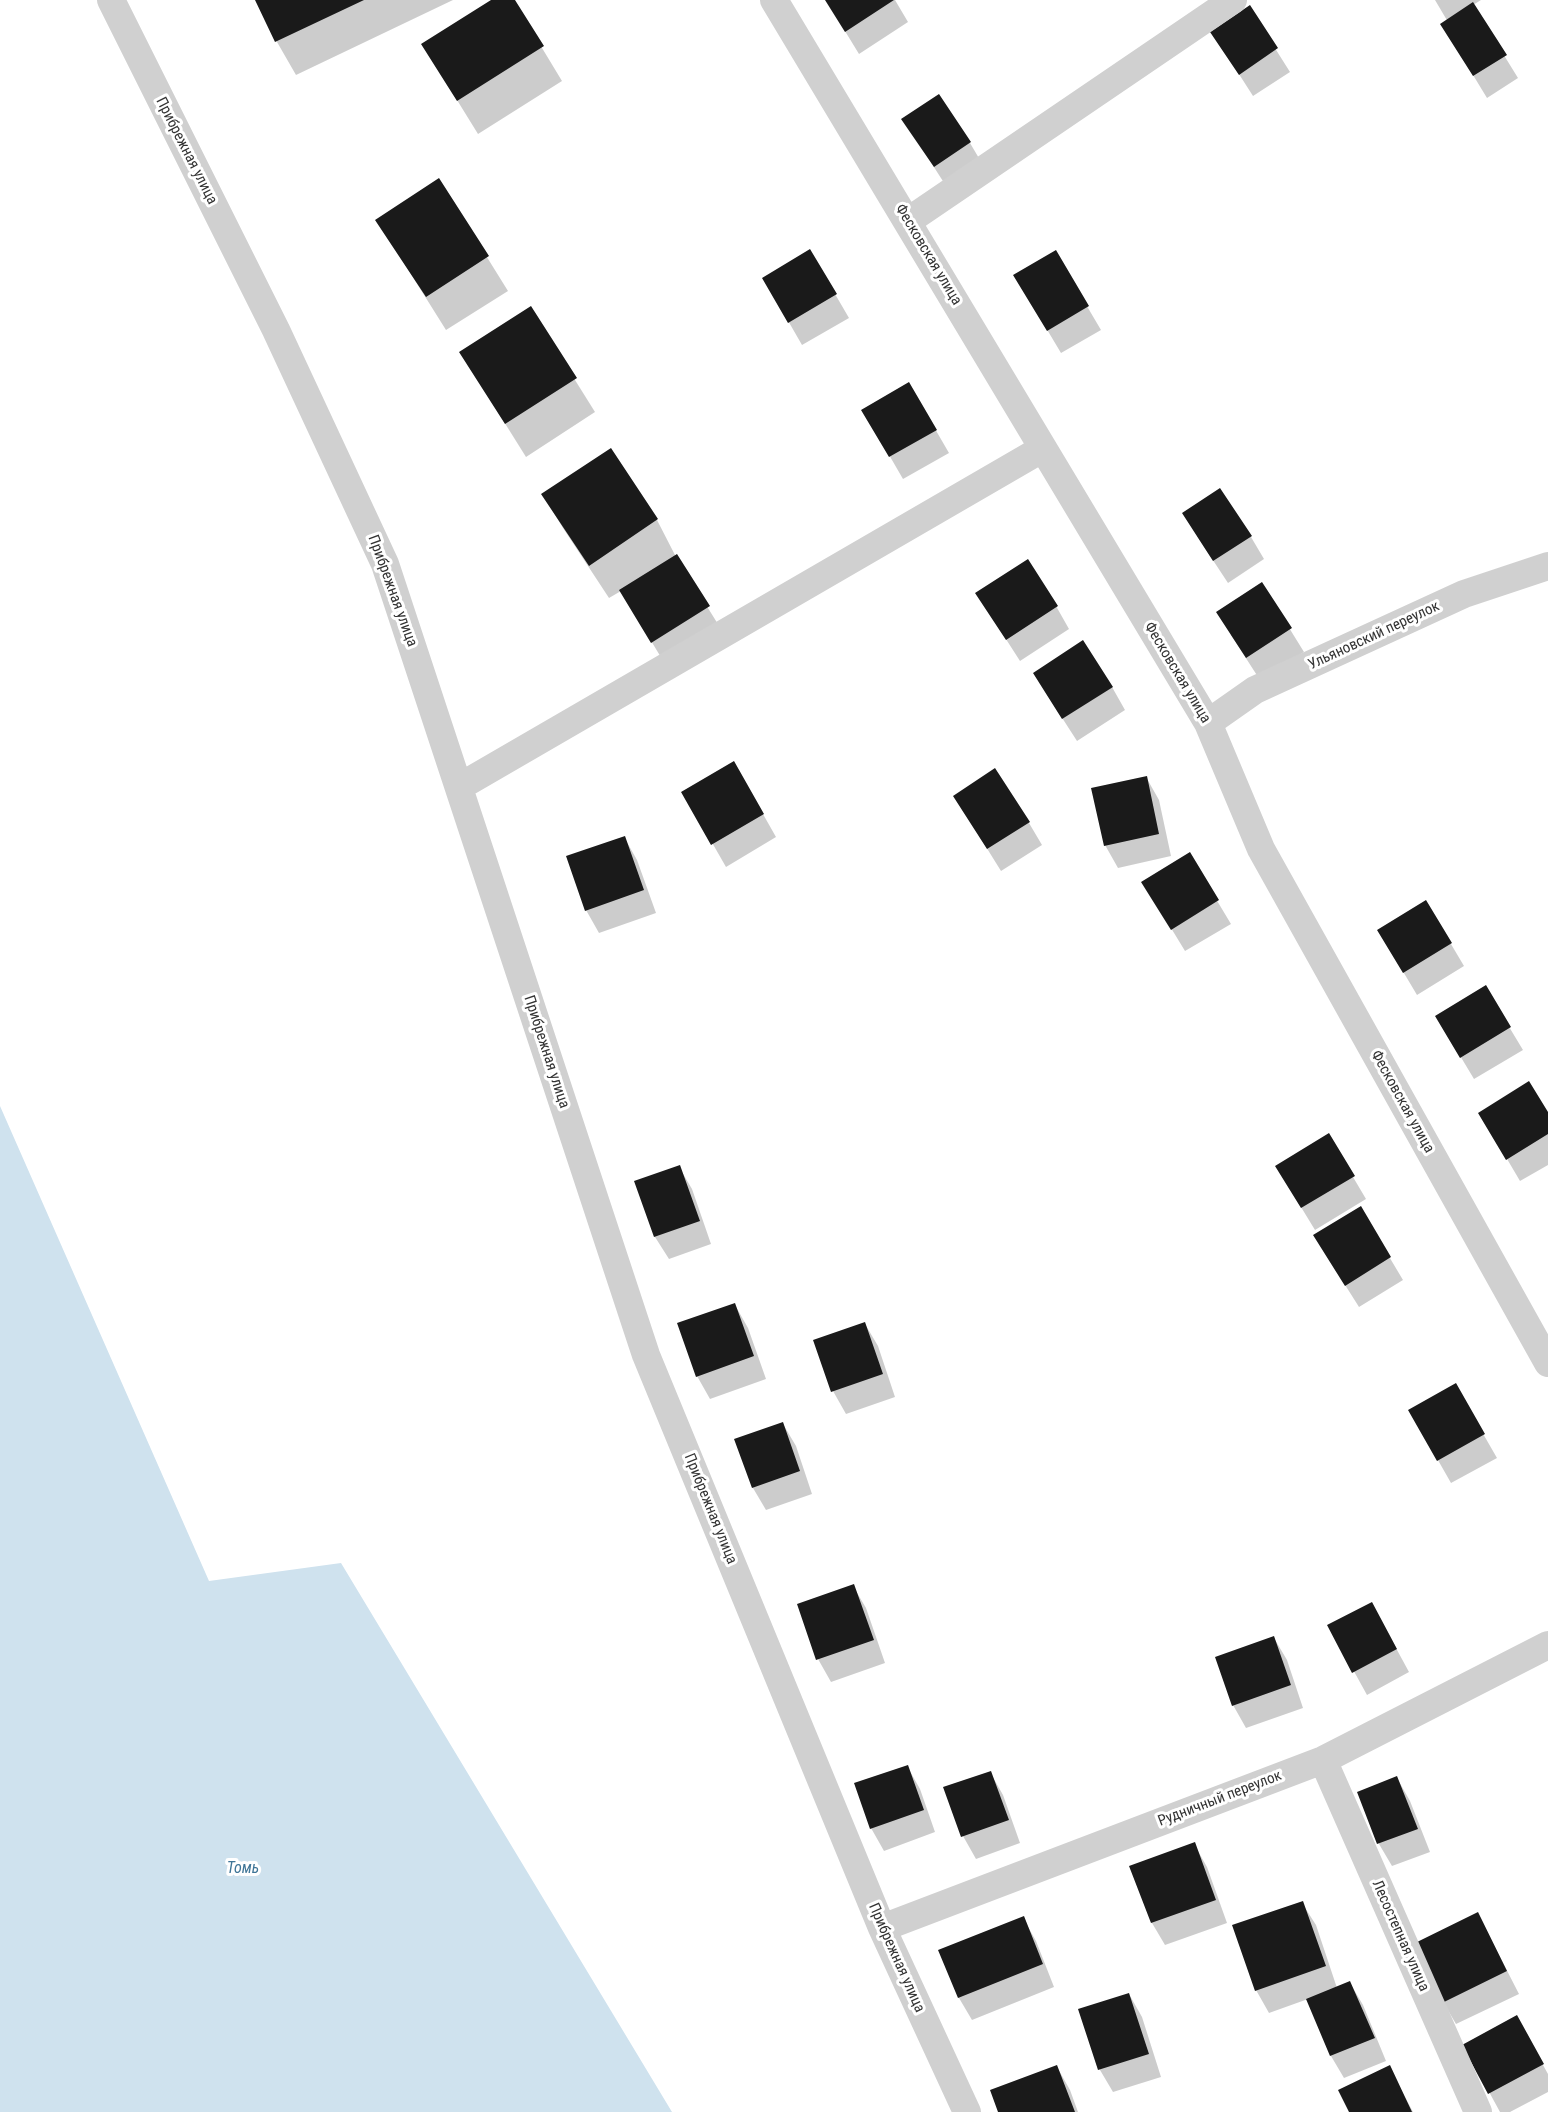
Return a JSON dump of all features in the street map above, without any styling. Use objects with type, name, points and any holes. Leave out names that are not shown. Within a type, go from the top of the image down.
[{"type":"street","name":"Прибрежная улица","points":[[111,0],[276,330],[385,564],[646,1355],[882,1928],[967,2112]]},
{"type":"street","name":"Фесковская улица","points":[[774,0],[1208,723],[1261,849],[1548,1363]]},
{"type":"street","points":[[908,221],[1233,0]]},
{"type":"street","points":[[459,787],[1042,449]]},
{"type":"street","name":"Ульяновский переулок","points":[[1208,723],[1255,690],[1464,594],[1548,566]]},
{"type":"street","name":"Рудничный переулок","points":[[882,1928],[1323,1760],[1548,1645]]},
{"type":"street","name":"Лесостепная улица","points":[[1323,1760],[1478,2112]]},
{"type":"water","name":"Томь","points":[[0,1106],[209,1581],[341,1563],[672,2112],[0,2112]]},
{"type":"building","points":[[255,0],[364,0],[275,42]]},
{"type":"building","points":[[491,0],[515,0],[544,46],[457,101],[421,44]]},
{"type":"building","points":[[825,0],[894,0],[845,32]]},
{"type":"building","points":[[1473,2],[1507,55],[1473,76],[1440,24]]},
{"type":"building","points":[[1250,5],[1278,48],[1239,75],[1210,32]]},
{"type":"building","points":[[939,94],[971,142],[934,167],[901,119]]},
{"type":"building","points":[[439,178],[489,256],[426,297],[375,220]]},
{"type":"building","points":[[810,249],[837,294],[788,323],[762,278]]},
{"type":"building","points":[[1056,250],[1089,306],[1047,331],[1013,275]]},
{"type":"building","points":[[531,306],[577,378],[505,424],[459,352]]},
{"type":"building","points":[[909,382],[937,430],[889,457],[861,410]]},
{"type":"building","points":[[611,448],[658,519],[589,566],[541,494]]},
{"type":"building","points":[[1220,488],[1252,536],[1213,561],[1182,513]]},
{"type":"building","points":[[677,554],[710,606],[651,643],[619,590]]},
{"type":"building","points":[[1028,559],[1058,606],[1006,640],[975,593]]},
{"type":"building","points":[[1262,582],[1292,628],[1246,658],[1216,612]]},
{"type":"building","points":[[1083,640],[1113,687],[1062,719],[1033,673]]},
{"type":"building","points":[[734,761],[764,814],[711,845],[681,792]]},
{"type":"building","points":[[995,768],[1030,822],[987,849],[953,796]]},
{"type":"building","points":[[1147,776],[1159,834],[1104,846],[1091,788]]},
{"type":"building","points":[[625,836],[644,890],[585,911],[566,856]]},
{"type":"building","points":[[1190,852],[1219,900],[1171,930],[1141,882]]},
{"type":"building","points":[[1426,900],[1452,943],[1403,973],[1377,930]]},
{"type":"building","points":[[1486,985],[1511,1027],[1460,1058],[1435,1016]]},
{"type":"building","points":[[1529,1081],[1548,1112],[1548,1134],[1506,1160],[1478,1113]]},
{"type":"building","points":[[1329,1133],[1355,1176],[1301,1208],[1275,1166]]},
{"type":"building","points":[[680,1165],[700,1221],[654,1237],[634,1181]]},
{"type":"building","points":[[1361,1206],[1391,1257],[1345,1286],[1313,1235]]},
{"type":"building","points":[[735,1303],[754,1356],[696,1377],[677,1323]]},
{"type":"building","points":[[865,1322],[883,1374],[831,1392],[813,1340]]},
{"type":"building","points":[[1456,1383],[1485,1434],[1437,1461],[1408,1410]]},
{"type":"building","points":[[783,1422],[800,1471],[752,1488],[734,1439]]},
{"type":"building","points":[[854,1584],[874,1640],[816,1660],[797,1604]]},
{"type":"building","points":[[1372,1602],[1397,1649],[1352,1673],[1327,1625]]},
{"type":"building","points":[[1274,1636],[1291,1685],[1232,1706],[1215,1657]]},
{"type":"building","points":[[908,1765],[924,1810],[870,1829],[854,1783]]},
{"type":"building","points":[[991,1771],[1009,1820],[961,1837],[943,1787]]},
{"type":"building","points":[[1397,1776],[1418,1829],[1377,1844],[1357,1792]]},
{"type":"building","points":[[1195,1842],[1216,1900],[1151,1923],[1129,1866]]},
{"type":"building","points":[[1303,1901],[1326,1966],[1255,1991],[1232,1925]]},
{"type":"building","points":[[1478,1912],[1507,1971],[1442,2003],[1413,1944]]},
{"type":"building","points":[[1024,1916],[1043,1964],[958,1998],[938,1950]]},
{"type":"building","points":[[1350,1981],[1375,2038],[1330,2056],[1306,1999]]},
{"type":"building","points":[[1129,1993],[1149,2054],[1098,2070],[1078,2009]]},
{"type":"building","points":[[1517,2015],[1544,2064],[1488,2094],[1462,2045]]},
{"type":"building","points":[[1057,2065],[1075,2112],[998,2112],[990,2090]]},
{"type":"building","points":[[1390,2065],[1412,2112],[1349,2112],[1338,2090]]}]
